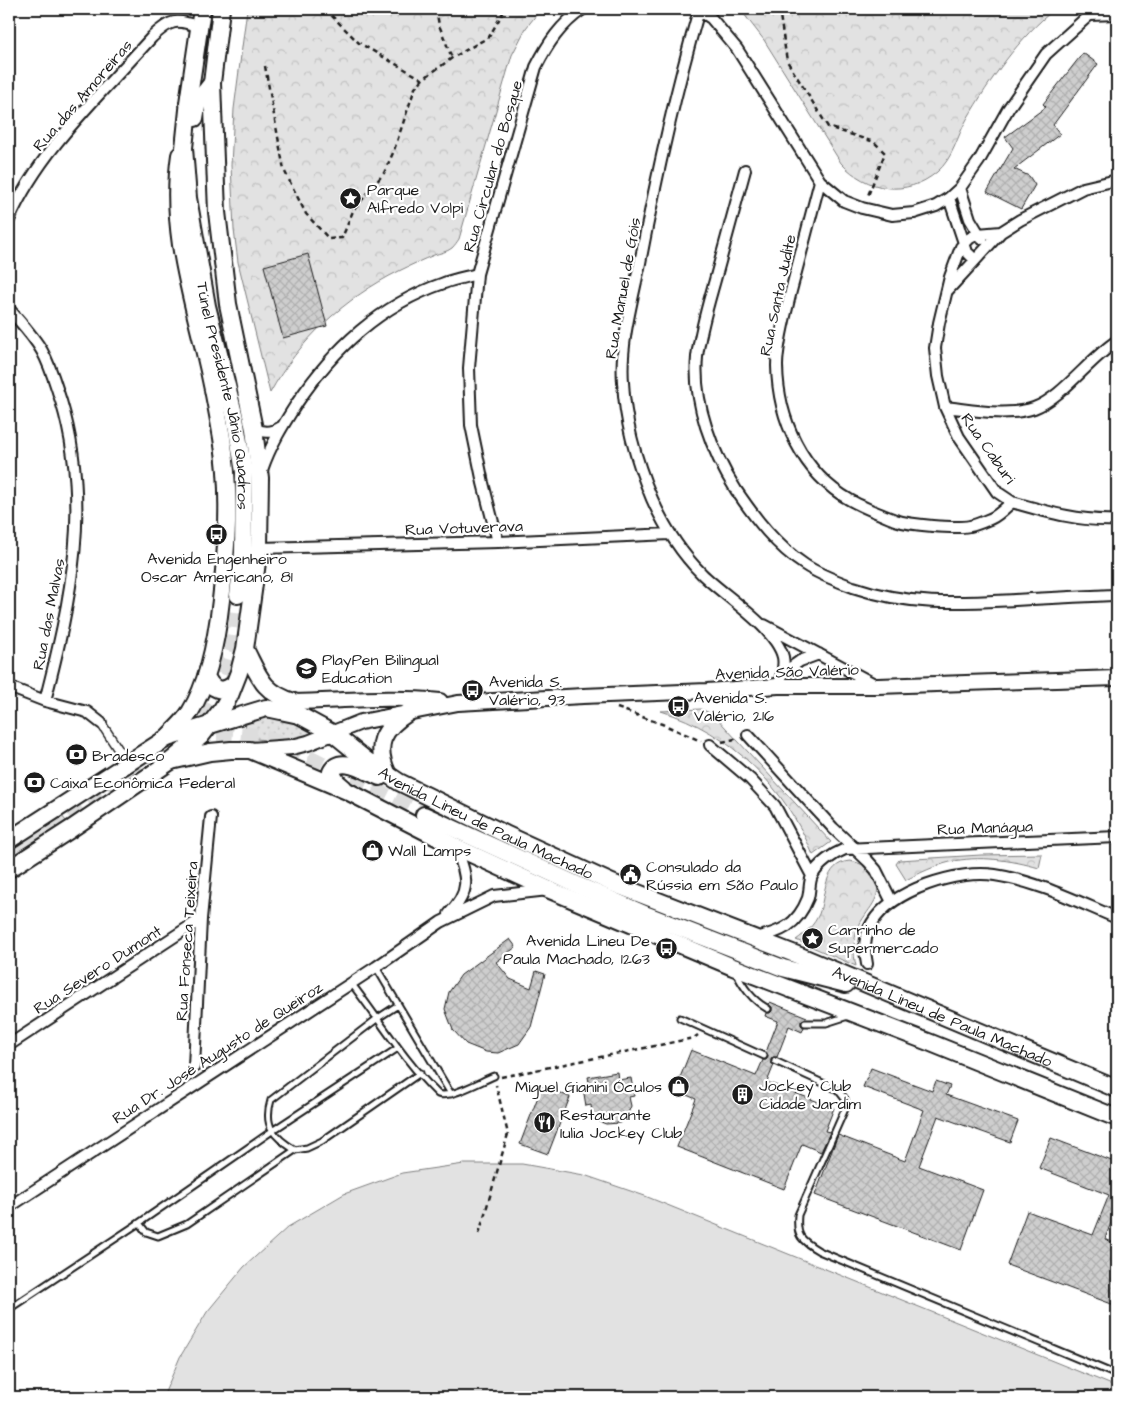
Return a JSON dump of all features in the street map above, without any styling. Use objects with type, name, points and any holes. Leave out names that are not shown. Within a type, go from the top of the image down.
[{"type":"main road","points":[[9,840],[167,738],[188,715],[199,696],[218,627],[225,565],[227,508],[222,440],[207,362],[184,266],[178,227],[177,199],[179,162],[202,9]]},
{"type":"main road","points":[[9,869],[170,761],[206,730],[226,701],[234,684],[245,649],[259,548],[260,478],[254,429],[228,304],[217,212],[212,82],[220,9]]},
{"type":"main road","name":"Túnel Presidente Jânio Quadros","points":[[188,198],[195,111],[198,101],[212,82]]},
{"type":"main road","name":"Túnel Presidente Jânio Quadros","points":[[190,91],[184,148],[188,198],[207,306],[235,418],[244,472],[243,553],[238,595]]},
{"type":"main road","points":[[245,649],[267,689],[273,694],[294,702]]},
{"type":"main road","points":[[206,676],[209,684],[217,689],[224,690],[234,684]]},
{"type":"main road","name":"Avenida São Valério","points":[[250,750],[292,747],[334,734],[361,722],[458,703],[707,691],[781,680],[878,686],[1117,678]]},
{"type":"main road","name":"Avenida São Valério","points":[[266,708],[294,702],[421,700],[458,703]]},
{"type":"main road","name":"Avenida Lineu de Paula Machado","points":[[167,738],[206,730],[266,708],[299,715],[334,734],[394,779],[505,834],[612,882],[906,1000],[1117,1088]]},
{"type":"main road","points":[[394,779],[382,758],[382,739],[391,726],[409,712]]},
{"type":"main road","name":"Avenida Lineu de Paula Machado","points":[[170,761],[210,752],[250,750],[347,792],[456,847],[550,890],[732,967],[931,1043],[1117,1118]]},
{"type":"main road","points":[[347,792],[332,776],[331,772],[338,764],[352,765],[383,778],[394,779]]},
{"type":"main road","points":[[424,815],[628,907],[783,968],[906,1000]]},
{"type":"main road","points":[[783,968],[851,1012]]},
{"type":"street","name":"Rua Circular do Bosque","points":[[260,478],[266,457],[282,426],[314,378],[338,351],[365,326],[391,308],[418,293],[445,282],[477,274],[536,67],[545,48],[556,32],[571,17],[583,9]]},
{"type":"street","points":[[698,9],[711,18],[737,49],[820,181],[844,201],[862,208],[892,215],[914,213],[936,206],[949,198],[960,188],[979,161],[1008,108],[1046,54],[1093,12],[1117,14]]},
{"type":"street","name":"Rua Manuel de Góis","points":[[698,9],[652,203],[624,341],[623,381],[626,418],[638,465],[653,502],[670,534],[701,573],[776,641],[783,657],[781,680]]},
{"type":"street","name":"Rua das Amoreiras","points":[[9,220],[27,184],[55,144],[152,37],[169,23],[185,21],[200,27]]},
{"type":"street","points":[[745,170],[704,318],[697,358],[698,387],[701,410],[726,475],[763,528],[804,565],[832,579],[894,598],[921,602],[963,603],[1117,595]]},
{"type":"street","points":[[964,243],[978,234],[1001,232],[1020,220],[1083,188],[1117,180]]},
{"type":"street","name":"Rua Santa Judite","points":[[820,181],[784,319],[777,364],[780,397],[788,427],[797,446],[809,464],[848,499],[899,521],[922,526],[970,526],[994,518],[1012,502]]},
{"type":"street","points":[[960,188],[966,209],[987,249]]},
{"type":"street","points":[[949,198],[967,252],[976,260]]},
{"type":"street","name":"Rua Caburi","points":[[948,291],[1001,232]]},
{"type":"street","name":"Rua Caburi","points":[[964,243],[956,258],[938,324],[935,348],[938,376],[946,407],[959,437],[998,492],[1012,502]]},
{"type":"street","points":[[477,274],[468,368],[471,425],[498,542]]},
{"type":"street","name":"Rua das Malvas","points":[[9,309],[31,334],[51,369],[68,424],[76,473],[77,520],[72,580],[45,701]]},
{"type":"street","points":[[946,407],[995,412],[1014,412],[1034,408],[1049,400],[1106,348],[1117,341]]},
{"type":"street","points":[[254,429],[266,433],[278,430],[282,426]]},
{"type":"street","points":[[1012,502],[1060,516],[1104,521],[1117,520]]},
{"type":"street","name":"Rua Votuverava","points":[[259,548],[498,542],[670,534]]},
{"type":"street","name":"Rua Manuel de Góis","points":[[758,623],[878,686]]},
{"type":"street","points":[[781,680],[800,662],[819,654]]},
{"type":"street","points":[[9,687],[45,701],[87,712],[101,723],[127,763]]},
{"type":"street","points":[[748,735],[876,870],[892,902]]},
{"type":"street","points":[[710,745],[750,779],[775,806],[812,876]]},
{"type":"street","name":"Rua Fonseca Teixeira","points":[[194,1067],[201,919],[210,817]]},
{"type":"street","name":"Rua Manágua","points":[[853,847],[1117,837]]},
{"type":"street","points":[[441,922],[457,905],[465,892],[465,876],[456,847]]},
{"type":"street","points":[[753,938],[777,932],[791,924],[808,898],[812,876],[822,864],[836,853],[853,847]]},
{"type":"street","points":[[867,964],[865,939],[872,924],[882,911],[892,902],[916,890],[950,878],[993,874],[1020,880],[1117,918]]},
{"type":"street","points":[[441,922],[494,896],[550,890]]},
{"type":"street","name":"Rua Severo Dumont","points":[[9,1045],[201,919]]},
{"type":"street","name":"Rua Dr. José Augusto de Queiroz","points":[[9,1207],[376,967],[441,922]]},
{"type":"lane","points":[[376,967],[451,1094]]},
{"type":"lane","points":[[732,967],[742,986],[768,1009]]},
{"type":"lane","points":[[351,983],[398,1048],[438,1094],[444,1096],[451,1094],[494,1076]]},
{"type":"lane","points":[[295,1150],[281,1142],[272,1131],[267,1114],[271,1100],[378,1018],[398,1005]]},
{"type":"lane","points":[[805,1023],[826,1023],[851,1012]]},
{"type":"lane","points":[[680,1018],[764,1056]]},
{"type":"lane","points":[[9,1309],[398,1048]]},
{"type":"lane","points":[[775,1061],[838,1090],[845,1099],[845,1109],[798,1215],[797,1229],[802,1240],[819,1251],[1117,1375]]},
{"type":"lane","points":[[139,1223],[146,1232],[158,1236],[186,1224],[295,1150],[307,1148],[322,1141],[420,1073]]},
{"type":"path","points":[[325,9],[359,43],[423,79]]},
{"type":"path","points":[[436,9],[439,25],[452,58]]},
{"type":"path","points":[[265,66],[284,170],[306,214],[329,239],[342,238],[354,211],[384,173],[393,153],[415,88],[423,79],[452,58],[489,37],[505,9]]},
{"type":"path","points":[[779,9],[787,61],[828,127],[874,142],[885,153],[862,208]]},
{"type":"path","points":[[610,705],[662,724],[710,745],[748,735]]},
{"type":"path","points":[[479,1234],[508,1134],[494,1078],[694,1038],[705,1029]]},
{"type":"green space","name":"Parque Alfredo Volpi","points":[[247,9],[541,9],[526,28],[512,55],[457,242],[452,248],[416,263],[379,282],[342,307],[309,338],[295,355],[270,393],[238,262],[234,230],[231,165],[234,109]]},
{"type":"green space","points":[[740,9],[1055,9],[1017,46],[995,74],[963,126],[951,154],[942,167],[925,180],[913,186],[887,188],[863,180],[841,163],[764,40]]},
{"type":"green space","points":[[701,709],[714,715],[831,842],[813,855],[802,830],[788,807],[753,766],[733,748],[710,733],[687,720],[661,711]]},
{"type":"green space","points":[[261,717],[293,722],[322,733],[286,742],[247,738],[245,731],[246,722]]},
{"type":"green space","points":[[62,816],[66,821],[9,858],[9,850]]},
{"type":"green space","points":[[1042,854],[1039,868],[1006,861],[972,859],[944,864],[906,880],[896,864],[899,860],[981,855]]},
{"type":"green space","points":[[850,861],[861,864],[869,871],[874,877],[878,891],[873,904],[856,933],[854,956],[856,966],[796,940],[803,935],[817,918],[830,874],[841,863]]},
{"type":"green space","points":[[464,1164],[522,1164],[584,1175],[645,1196],[1117,1387],[1117,1397],[163,1397],[180,1357],[207,1312],[244,1267],[288,1227],[344,1194],[402,1173]]},
{"type":"building","points":[[1083,53],[1098,64],[1053,125],[1060,134],[1014,169],[1029,176],[1035,185],[1021,209],[987,192],[1013,148],[1005,137],[1046,107],[1043,104]]},
{"type":"building","points":[[308,254],[327,326],[283,338],[264,266]]},
{"type":"building","points":[[510,939],[516,947],[496,962],[510,979],[531,988],[536,971],[545,974],[531,1027],[519,1044],[498,1053],[486,1052],[466,1044],[453,1030],[445,1009],[449,992],[461,975]]},
{"type":"building","name":"Jockey Club Cidade Jardim","points":[[770,1002],[807,1017],[801,1021],[801,1025],[804,1027],[802,1032],[789,1026],[777,1057],[773,1057],[771,1060],[771,1063],[774,1065],[767,1082],[834,1108],[825,1131],[830,1132],[821,1152],[802,1144],[784,1189],[677,1147],[696,1099],[675,1090],[691,1050],[756,1076],[763,1060],[766,1060],[768,1057],[766,1052],[778,1021],[765,1016],[766,1013],[772,1011],[772,1007],[769,1005]]},
{"type":"building","points":[[871,1068],[932,1091],[936,1081],[950,1086],[946,1095],[1018,1121],[1010,1142],[938,1116],[919,1166],[983,1190],[961,1250],[815,1195],[838,1135],[905,1161],[924,1110],[863,1087]]},
{"type":"building","points":[[617,1072],[618,1080],[631,1078],[634,1096],[629,1097],[631,1106],[626,1118],[620,1123],[606,1124],[598,1121],[592,1114],[591,1105],[586,1106],[583,1088],[590,1087],[588,1077]]},
{"type":"building","points":[[542,1086],[570,1097],[548,1154],[520,1144]]},
{"type":"building","points":[[1051,1138],[1117,1163],[1117,1206],[1105,1239],[1117,1244],[1117,1306],[1007,1265],[1027,1211],[1093,1235],[1109,1195],[1039,1168]]},
{"type":"tunnel","points":[[9,857],[150,765],[193,733],[209,709],[219,686],[232,645],[238,595]]},
{"type":"tunnel","points":[[193,733],[228,733],[259,736],[287,746],[424,815]]},
{"type":"place","name":"Parque Alfredo Volpi","points":[[351,198]]},
{"type":"place","name":"Avenida Engenheiro Oscar Americano, 81","points":[[217,534]]},
{"type":"place","name":"PlayPen Bilingual Education","points":[[306,668]]},
{"type":"place","name":"Avenida S. Valério, 93","points":[[473,690]]},
{"type":"place","name":"Avenida S. Valério, 216","points":[[678,706]]},
{"type":"place","name":"Bradesco","points":[[76,755]]},
{"type":"place","name":"Caixa Econômica Federal","points":[[34,782]]},
{"type":"place","name":"Wall Lamps","points":[[372,850]]},
{"type":"place","name":"Consulado da Rússia em São Paulo","points":[[630,875]]},
{"type":"place","name":"Carrinho de Supermercado","points":[[812,938]]},
{"type":"place","name":"Avenida Lineu De Paula Machado, 1263","points":[[666,949]]},
{"type":"place","name":"Miguel Gianini Óculos","points":[[678,1086]]},
{"type":"place","name":"Jockey Club Cidade Jardim","points":[[743,1094]]},
{"type":"place","name":"Restaurante Iulia Jockey Club","points":[[544,1123]]}]
